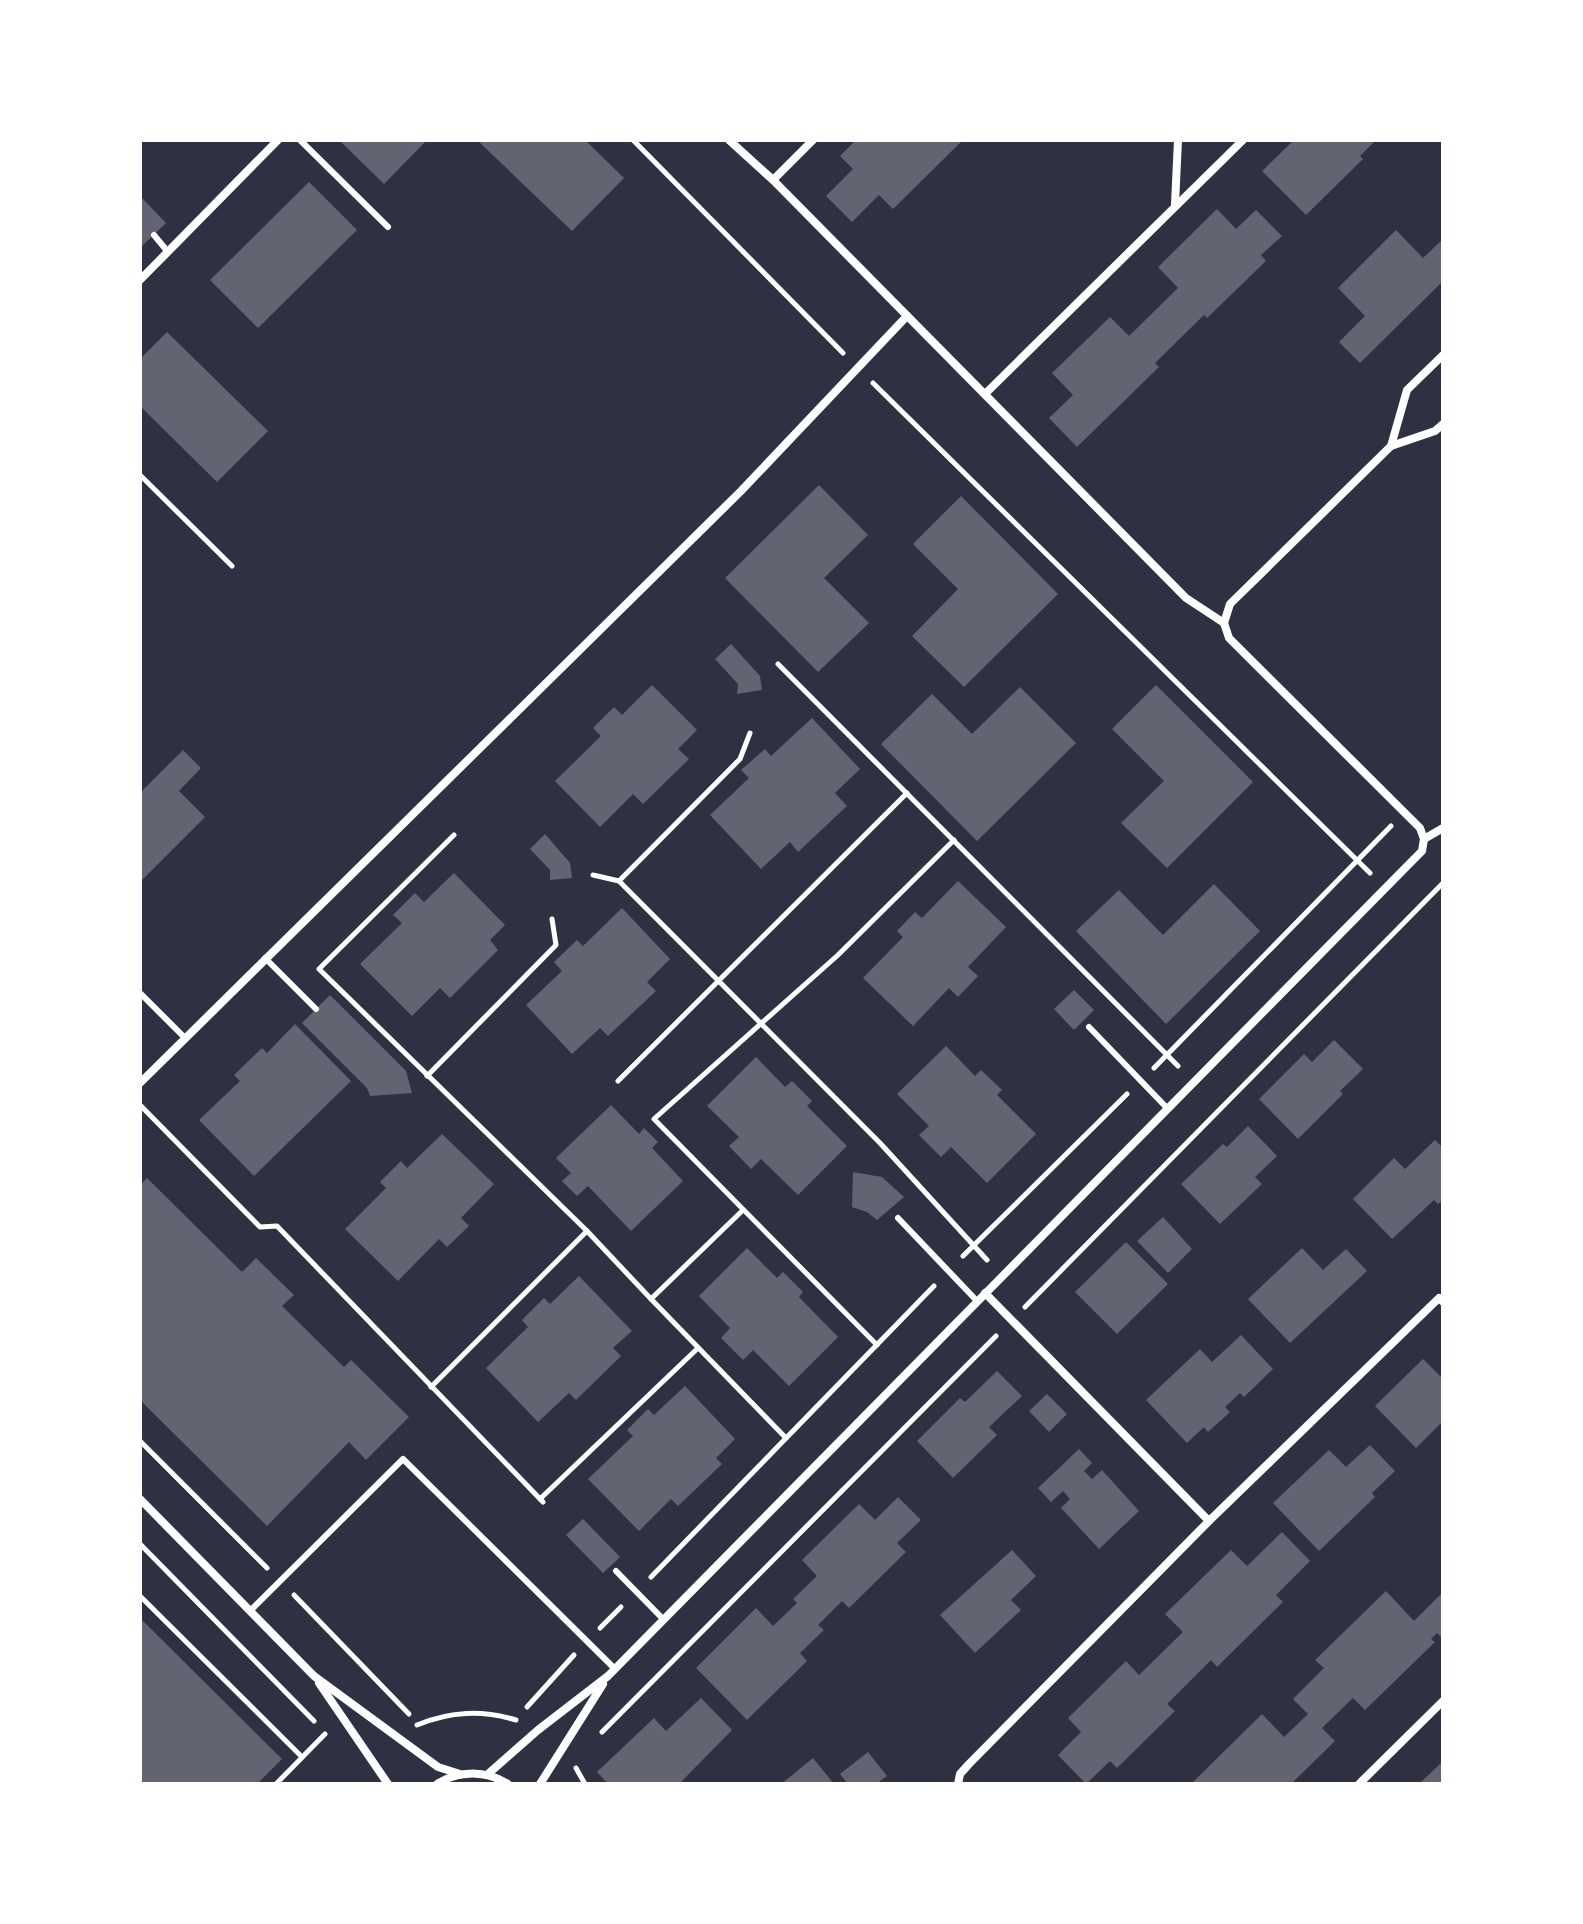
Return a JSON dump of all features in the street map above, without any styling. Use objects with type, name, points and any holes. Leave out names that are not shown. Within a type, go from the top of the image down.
[{"type":"street","points":[[140,280],[278,140]]},
{"type":"street","points":[[729,140],[773,180],[1186,598],[1224,623]]},
{"type":"street","points":[[773,180],[813,140]]},
{"type":"street","points":[[1175,205],[1178,140]]},
{"type":"street","points":[[985,394],[1243,140]]},
{"type":"street","points":[[140,1083],[741,491],[907,316]]},
{"type":"street","points":[[1391,446],[1407,390],[1443,355]]},
{"type":"street","points":[[488,1774],[538,1730],[608,1676],[1422,851],[1424,839],[1420,828],[1229,638],[1224,623],[1230,604],[1391,446],[1435,431],[1443,424]]},
{"type":"street","points":[[1424,839],[1443,828]]},
{"type":"street","points":[[985,1293],[1209,1521]]},
{"type":"street","points":[[958,1784],[960,1774],[969,1764],[1209,1521],[1442,1298]]},
{"type":"street","points":[[140,1499],[314,1676],[438,1767],[460,1774],[488,1774],[508,1784]]},
{"type":"street","points":[[314,1676],[388,1784]]},
{"type":"street","points":[[540,1784],[608,1676]]},
{"type":"street","points":[[1359,1784],[1443,1701]]},
{"type":"street","points":[[437,1784],[460,1774]]},
{"type":"lane","points":[[300,140],[388,227]]},
{"type":"lane","points":[[154,235],[168,252]]},
{"type":"lane","points":[[265,958],[316,1009]]},
{"type":"lane","points":[[140,993],[184,1037]]},
{"type":"lane","points":[[1089,1027],[1167,1108]]},
{"type":"lane","points":[[898,1218],[977,1301]]},
{"type":"lane","points":[[250,1611],[403,1459],[615,1669]]},
{"type":"lane","points":[[616,1571],[664,1620]]},
{"type":"path","points":[[633,140],[857,368],[1385,888]]},
{"type":"path","points":[[140,475],[232,566]]},
{"type":"path","points":[[778,664],[1194,1082]]},
{"type":"path","points":[[619,881],[740,759],[750,733]]},
{"type":"path","points":[[618,1081],[907,793]]},
{"type":"path","points":[[454,835],[319,969],[587,1231],[786,1438]]},
{"type":"path","points":[[877,1345],[654,1119],[838,955],[954,840]]},
{"type":"path","points":[[593,875],[619,881],[880,1143],[1003,1275]]},
{"type":"path","points":[[427,1076],[556,945],[552,919]]},
{"type":"path","points":[[140,1105],[260,1227],[277,1226],[542,1501],[698,1348]]},
{"type":"path","points":[[651,1299],[743,1210]]},
{"type":"path","points":[[431,1387],[587,1231]]},
{"type":"path","points":[[140,1544],[299,1704],[334,1745]]},
{"type":"path","points":[[140,1596],[302,1757]]},
{"type":"path","points":[[397,1736],[418,1724],[466,1712],[491,1713],[515,1719],[538,1730]]},
{"type":"path","points":[[276,1784],[325,1734]]},
{"type":"path","points":[[562,1750],[585,1784]]},
{"type":"building","points":[[339,140],[427,140],[384,184]]},
{"type":"building","points":[[477,140],[585,140],[624,178],[572,231]]},
{"type":"building","points":[[856,140],[963,140],[893,209],[879,195],[852,222],[826,196],[853,169],[840,156]]},
{"type":"building","points":[[1294,140],[1376,140],[1360,156],[1363,159],[1306,215],[1262,171]]},
{"type":"building","points":[[309,182],[357,230],[258,328],[210,280]]},
{"type":"building","points":[[140,196],[166,223],[141,247],[140,245]]},
{"type":"building","points":[[1217,209],[1236,229],[1256,210],[1282,236],[1261,255],[1266,261],[1155,363],[1159,367],[1077,447],[1049,418],[1073,395],[1052,373],[1110,317],[1129,336],[1178,288],[1158,267]]},
{"type":"building","points":[[1396,230],[1423,258],[1443,239],[1443,281],[1360,363],[1339,342],[1365,316],[1338,288]]},
{"type":"building","points":[[167,332],[268,431],[217,482],[140,406],[140,359]]},
{"type":"building","points":[[819,485],[868,535],[824,578],[869,623],[818,672],[725,578]]},
{"type":"building","points":[[961,496],[1058,594],[964,687],[912,636],[958,589],[913,544]]},
{"type":"building","points":[[731,644],[760,676],[762,690],[737,694],[738,684],[715,659]]},
{"type":"building","points":[[652,685],[697,730],[678,749],[689,759],[643,804],[633,794],[600,827],[555,781],[601,736],[593,728],[614,707],[622,715]]},
{"type":"building","points":[[1156,685],[1253,782],[1167,868],[1121,823],[1164,781],[1112,729]]},
{"type":"building","points":[[1020,687],[1076,743],[977,841],[881,744],[932,694],[972,734]]},
{"type":"building","points":[[812,718],[860,769],[835,793],[847,806],[798,852],[790,842],[761,869],[710,815],[749,778],[741,770],[765,749],[771,756]]},
{"type":"building","points":[[183,750],[201,768],[179,791],[205,817],[140,882],[140,793]]},
{"type":"building","points":[[545,834],[570,863],[572,878],[550,880],[550,870],[530,849]]},
{"type":"building","points":[[454,873],[505,925],[490,940],[498,950],[450,998],[440,988],[412,1016],[360,964],[402,923],[393,915],[415,893],[424,902]]},
{"type":"building","points":[[958,881],[1006,927],[968,967],[978,976],[958,997],[949,988],[913,1026],[863,978],[903,937],[897,931],[915,912],[922,918]]},
{"type":"building","points":[[1214,884],[1260,931],[1166,1024],[1076,931],[1119,890],[1163,935]]},
{"type":"building","points":[[622,908],[670,959],[647,982],[656,991],[608,1036],[600,1028],[572,1054],[526,1005],[562,971],[554,962],[577,940],[583,946]]},
{"type":"building","points":[[1074,990],[1094,1010],[1074,1030],[1054,1009]]},
{"type":"building","points":[[330,995],[406,1071],[412,1093],[370,1096],[367,1088],[302,1023]]},
{"type":"building","points":[[295,1024],[351,1081],[254,1176],[199,1120],[240,1081],[234,1075],[262,1048],[267,1053]]},
{"type":"building","points":[[1334,1040],[1363,1069],[1298,1139],[1259,1099],[1304,1054],[1312,1062]]},
{"type":"building","points":[[946,1046],[975,1076],[981,1070],[1002,1090],[997,1095],[1036,1134],[987,1183],[951,1147],[941,1157],[919,1135],[929,1126],[897,1094]]},
{"type":"building","points":[[756,1057],[785,1087],[792,1081],[812,1101],[807,1106],[847,1146],[798,1195],[761,1159],[751,1169],[729,1146],[739,1137],[707,1106]]},
{"type":"building","points":[[611,1105],[639,1134],[644,1128],[658,1142],[652,1148],[683,1181],[631,1231],[588,1186],[577,1196],[562,1181],[571,1173],[556,1158]]},
{"type":"building","points":[[1248,1126],[1277,1156],[1255,1177],[1262,1184],[1220,1224],[1181,1184],[1223,1144],[1227,1147]]},
{"type":"building","points":[[442,1134],[494,1184],[461,1218],[469,1226],[447,1247],[439,1239],[398,1281],[345,1229],[386,1188],[380,1182],[401,1161],[407,1168]]},
{"type":"building","points":[[1435,1140],[1443,1148],[1443,1200],[1438,1204],[1434,1200],[1392,1239],[1353,1199],[1394,1158],[1405,1169]]},
{"type":"building","points":[[853,1172],[882,1177],[904,1197],[877,1220],[867,1212],[852,1207]]},
{"type":"building","points":[[147,1178],[242,1272],[256,1258],[294,1295],[282,1306],[344,1367],[351,1360],[409,1417],[366,1460],[349,1442],[267,1526],[140,1400],[140,1185]]},
{"type":"building","points":[[1163,1217],[1192,1249],[1168,1273],[1137,1241]]},
{"type":"building","points":[[1126,1242],[1168,1284],[1117,1334],[1075,1292]]},
{"type":"building","points":[[747,1248],[777,1278],[783,1272],[803,1292],[799,1297],[838,1337],[789,1386],[753,1350],[743,1360],[721,1338],[730,1328],[699,1296]]},
{"type":"building","points":[[1302,1248],[1323,1270],[1346,1249],[1367,1271],[1290,1343],[1248,1299]]},
{"type":"building","points":[[579,1276],[632,1331],[613,1348],[621,1356],[576,1400],[569,1393],[538,1422],[486,1368],[528,1327],[522,1320],[544,1298],[550,1304]]},
{"type":"building","points":[[1241,1335],[1273,1369],[1244,1397],[1240,1393],[1225,1407],[1230,1412],[1208,1432],[1204,1427],[1187,1443],[1146,1400],[1200,1349],[1212,1362]]},
{"type":"building","points":[[1423,1359],[1443,1379],[1443,1421],[1416,1448],[1375,1406]]},
{"type":"building","points":[[997,1371],[1022,1396],[989,1427],[997,1435],[953,1478],[917,1441],[960,1398],[965,1402]]},
{"type":"building","points":[[685,1386],[735,1439],[716,1458],[722,1464],[678,1506],[671,1499],[639,1531],[588,1479],[633,1436],[627,1430],[648,1409],[654,1415]]},
{"type":"building","points":[[1047,1394],[1067,1414],[1049,1432],[1029,1411]]},
{"type":"building","points":[[1370,1445],[1395,1471],[1372,1493],[1375,1497],[1319,1551],[1273,1503],[1329,1450],[1346,1467]]},
{"type":"building","points":[[1079,1449],[1092,1463],[1084,1471],[1092,1479],[1102,1470],[1139,1511],[1099,1549],[1061,1508],[1070,1499],[1063,1491],[1051,1502],[1038,1488]]},
{"type":"building","points":[[898,1497],[921,1520],[897,1543],[906,1552],[849,1608],[842,1601],[818,1625],[824,1630],[800,1653],[807,1661],[747,1720],[696,1668],[756,1608],[773,1626],[797,1603],[793,1599],[817,1576],[802,1560],[859,1504],[875,1520]]},
{"type":"building","points":[[583,1519],[620,1557],[603,1573],[566,1535]]},
{"type":"building","points":[[1282,1532],[1310,1561],[1276,1595],[1283,1602],[1217,1667],[1211,1660],[1167,1704],[1175,1711],[1117,1768],[1110,1761],[1086,1784],[1058,1755],[1081,1732],[1068,1718],[1126,1661],[1139,1675],[1183,1632],[1165,1614],[1231,1550],[1247,1566]]},
{"type":"building","points":[[1012,1550],[1036,1576],[1011,1600],[1021,1610],[975,1653],[940,1615]]},
{"type":"building","points":[[1386,1591],[1414,1621],[1443,1592],[1443,1639],[1437,1633],[1431,1639],[1435,1642],[1365,1710],[1353,1698],[1322,1728],[1335,1741],[1291,1784],[1191,1784],[1262,1714],[1284,1737],[1308,1714],[1293,1699],[1324,1668],[1315,1660]]},
{"type":"building","points":[[140,1618],[282,1759],[257,1784],[140,1784]]},
{"type":"building","points":[[701,1698],[732,1730],[679,1784],[608,1784],[597,1772],[654,1718],[666,1731]]},
{"type":"building","points":[[868,1752],[887,1776],[876,1784],[848,1784],[840,1774]]},
{"type":"building","points":[[813,1758],[834,1784],[781,1784],[786,1780]]},
{"type":"building","points":[[1443,1761],[1443,1784],[1419,1784]]}]
